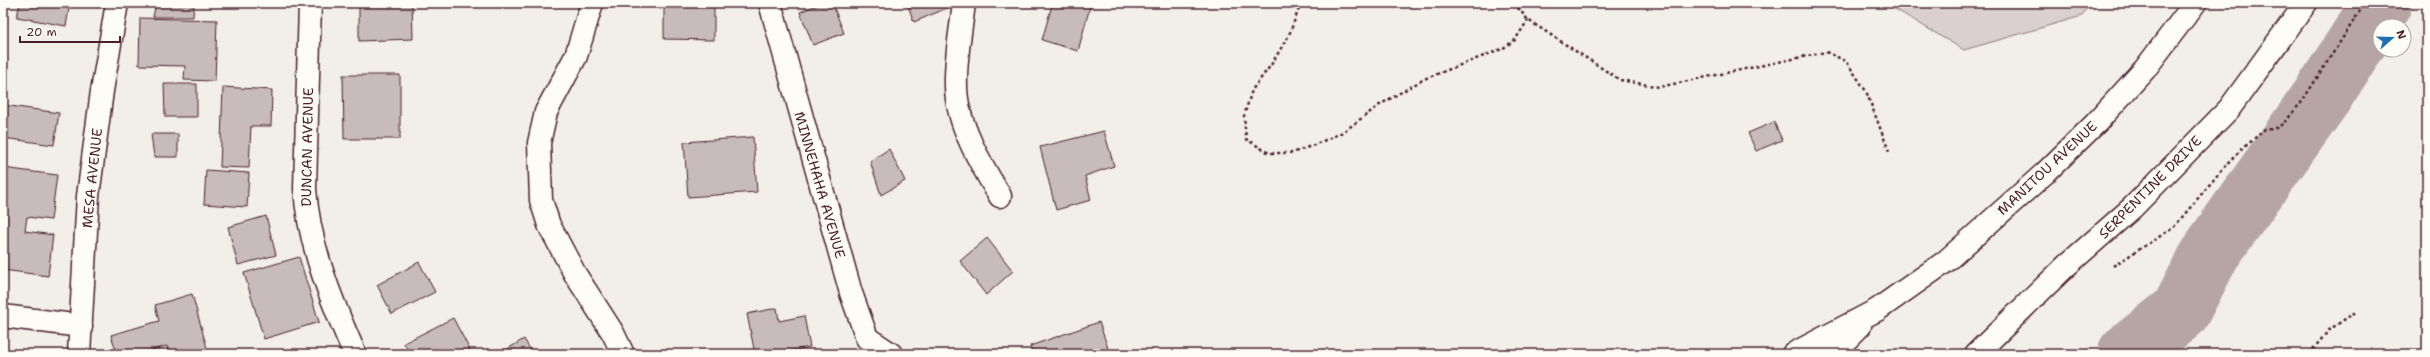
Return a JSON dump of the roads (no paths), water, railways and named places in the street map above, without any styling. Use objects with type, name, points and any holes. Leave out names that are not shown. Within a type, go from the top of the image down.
[{"type":"street","name":"MESA AVENUE","points":[[79,354],[88,196],[102,91],[117,3]]},
{"type":"street","name":"DUNCAN AVENUE","points":[[310,3],[305,189],[307,218],[336,310],[355,354]]},
{"type":"street","points":[[592,3],[576,56],[546,112],[539,143],[541,200],[549,225],[575,274],[613,333],[624,354]]},
{"type":"street","name":"MINNEHAHA AVENUE","points":[[770,3],[815,170],[866,346],[891,354]]},
{"type":"street","points":[[964,3],[956,88],[962,118],[979,162],[1000,196]]},
{"type":"street","name":"MANITOU AVENUE","points":[[1793,354],[1877,310],[1945,262],[2079,140],[2145,70],[2195,3]]},
{"type":"street","name":"SERPENTINE DRIVE","points":[[1976,354],[2066,266],[2132,208],[2229,108],[2306,3]]},
{"type":"street","name":"MANITOU AVENUE","points":[[1832,354],[1877,310]]},
{"type":"street","points":[[3,316],[80,326]]},
{"type":"waterway","points":[[2127,354],[2180,312],[2211,252],[2323,95],[2382,3]]}]
